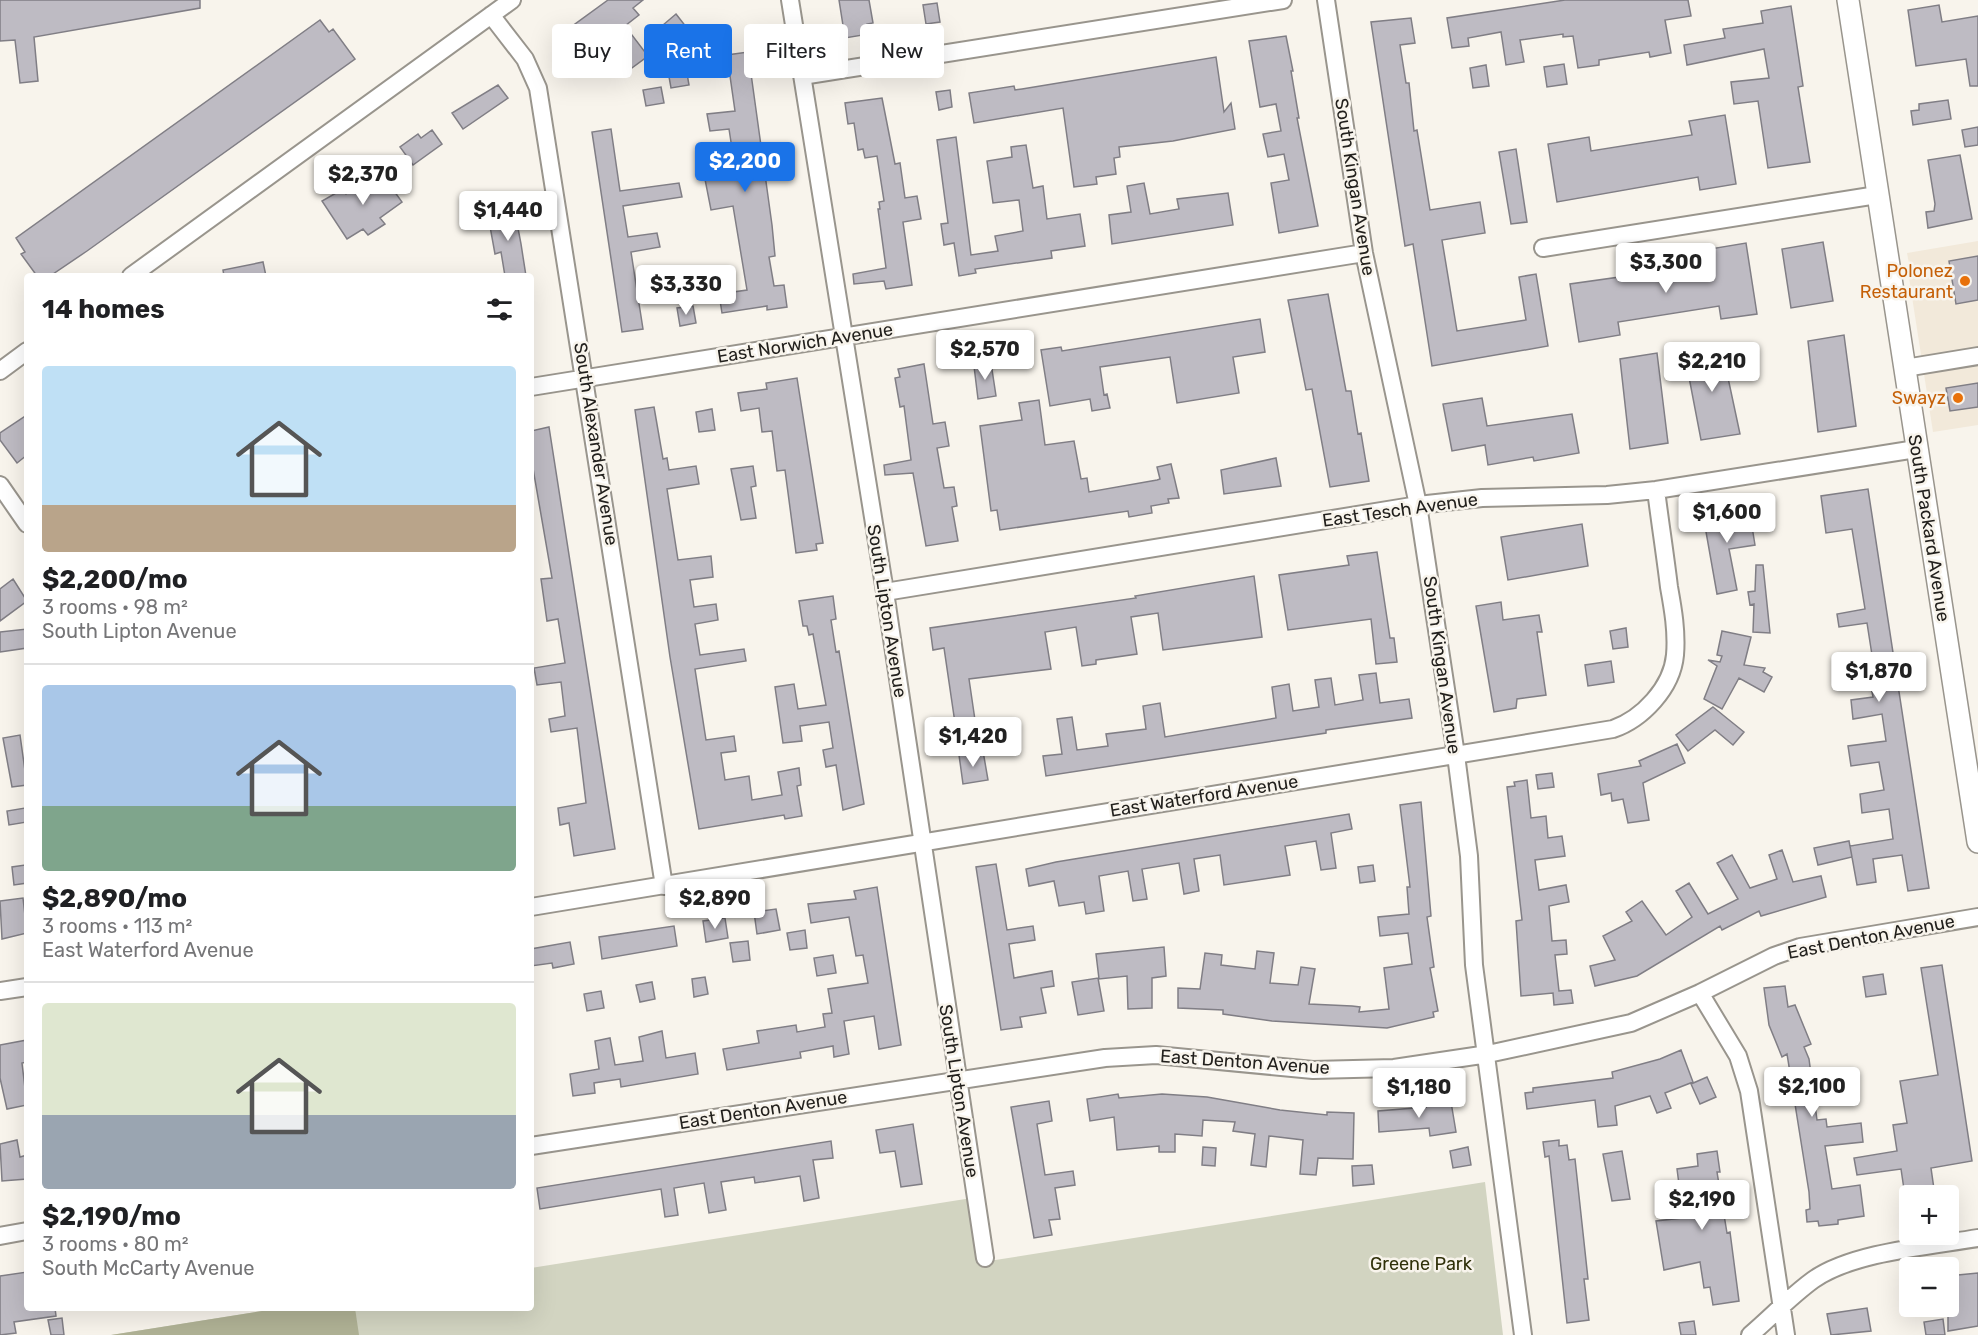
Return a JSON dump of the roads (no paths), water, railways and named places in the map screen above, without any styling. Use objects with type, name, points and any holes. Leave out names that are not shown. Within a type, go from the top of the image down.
[{"type":"street","points":[[135,273],[512,0]]},
{"type":"street","name":"South Lipton Avenue","points":[[790,0],[794,24]]},
{"type":"street","points":[[848,69],[1283,0]]},
{"type":"street","name":"South Kingan Avenue","points":[[1326,0],[1364,254],[1418,505],[1456,755],[1469,856],[1474,965],[1488,1054],[1523,1335]]},
{"type":"street","name":"South Packard Avenue","points":[[1848,0],[1978,842]]},
{"type":"street","name":"South Alexander Avenue","points":[[492,15],[525,59],[538,88],[586,378],[664,886]]},
{"type":"street","name":"South Lipton Avenue","points":[[802,78],[885,592],[985,1258]]},
{"type":"street","points":[[1543,249],[1877,195]]},
{"type":"street","name":"East Norwich Avenue","points":[[534,387],[1364,254]]},
{"type":"street","points":[[0,371],[24,353]]},
{"type":"street","points":[[1905,368],[1978,356]]},
{"type":"street","name":"East Tesch Avenue","points":[[885,592],[1418,505],[1482,498],[1607,495],[1656,490],[1916,449]]},
{"type":"street","points":[[0,485],[24,520]]},
{"type":"street","name":"East Waterford Avenue","points":[[534,907],[1612,729],[1627,724],[1648,708],[1659,692],[1675,658],[1675,629],[1656,490]]},
{"type":"street","name":"East Denton Avenue","points":[[534,1146],[1105,1058],[1156,1055],[1313,1070],[1394,1068],[1488,1054],[1632,1023],[1700,993],[1765,960],[1800,947],[1978,917]]},
{"type":"street","points":[[0,991],[24,987]]},
{"type":"street","points":[[1700,993],[1738,1056],[1749,1091],[1786,1335]]},
{"type":"street","points":[[0,1236],[24,1232]]},
{"type":"street","points":[[1750,1335],[1814,1279],[1856,1261],[1901,1250],[1978,1239]]},
{"type":"place","name":"Polonez Restaurant","points":[[1965,281]]},
{"type":"place","name":"Swayz","points":[[1958,398]]},
{"type":"park label","name":"Greene Park","points":[[1421,1264]]}]
